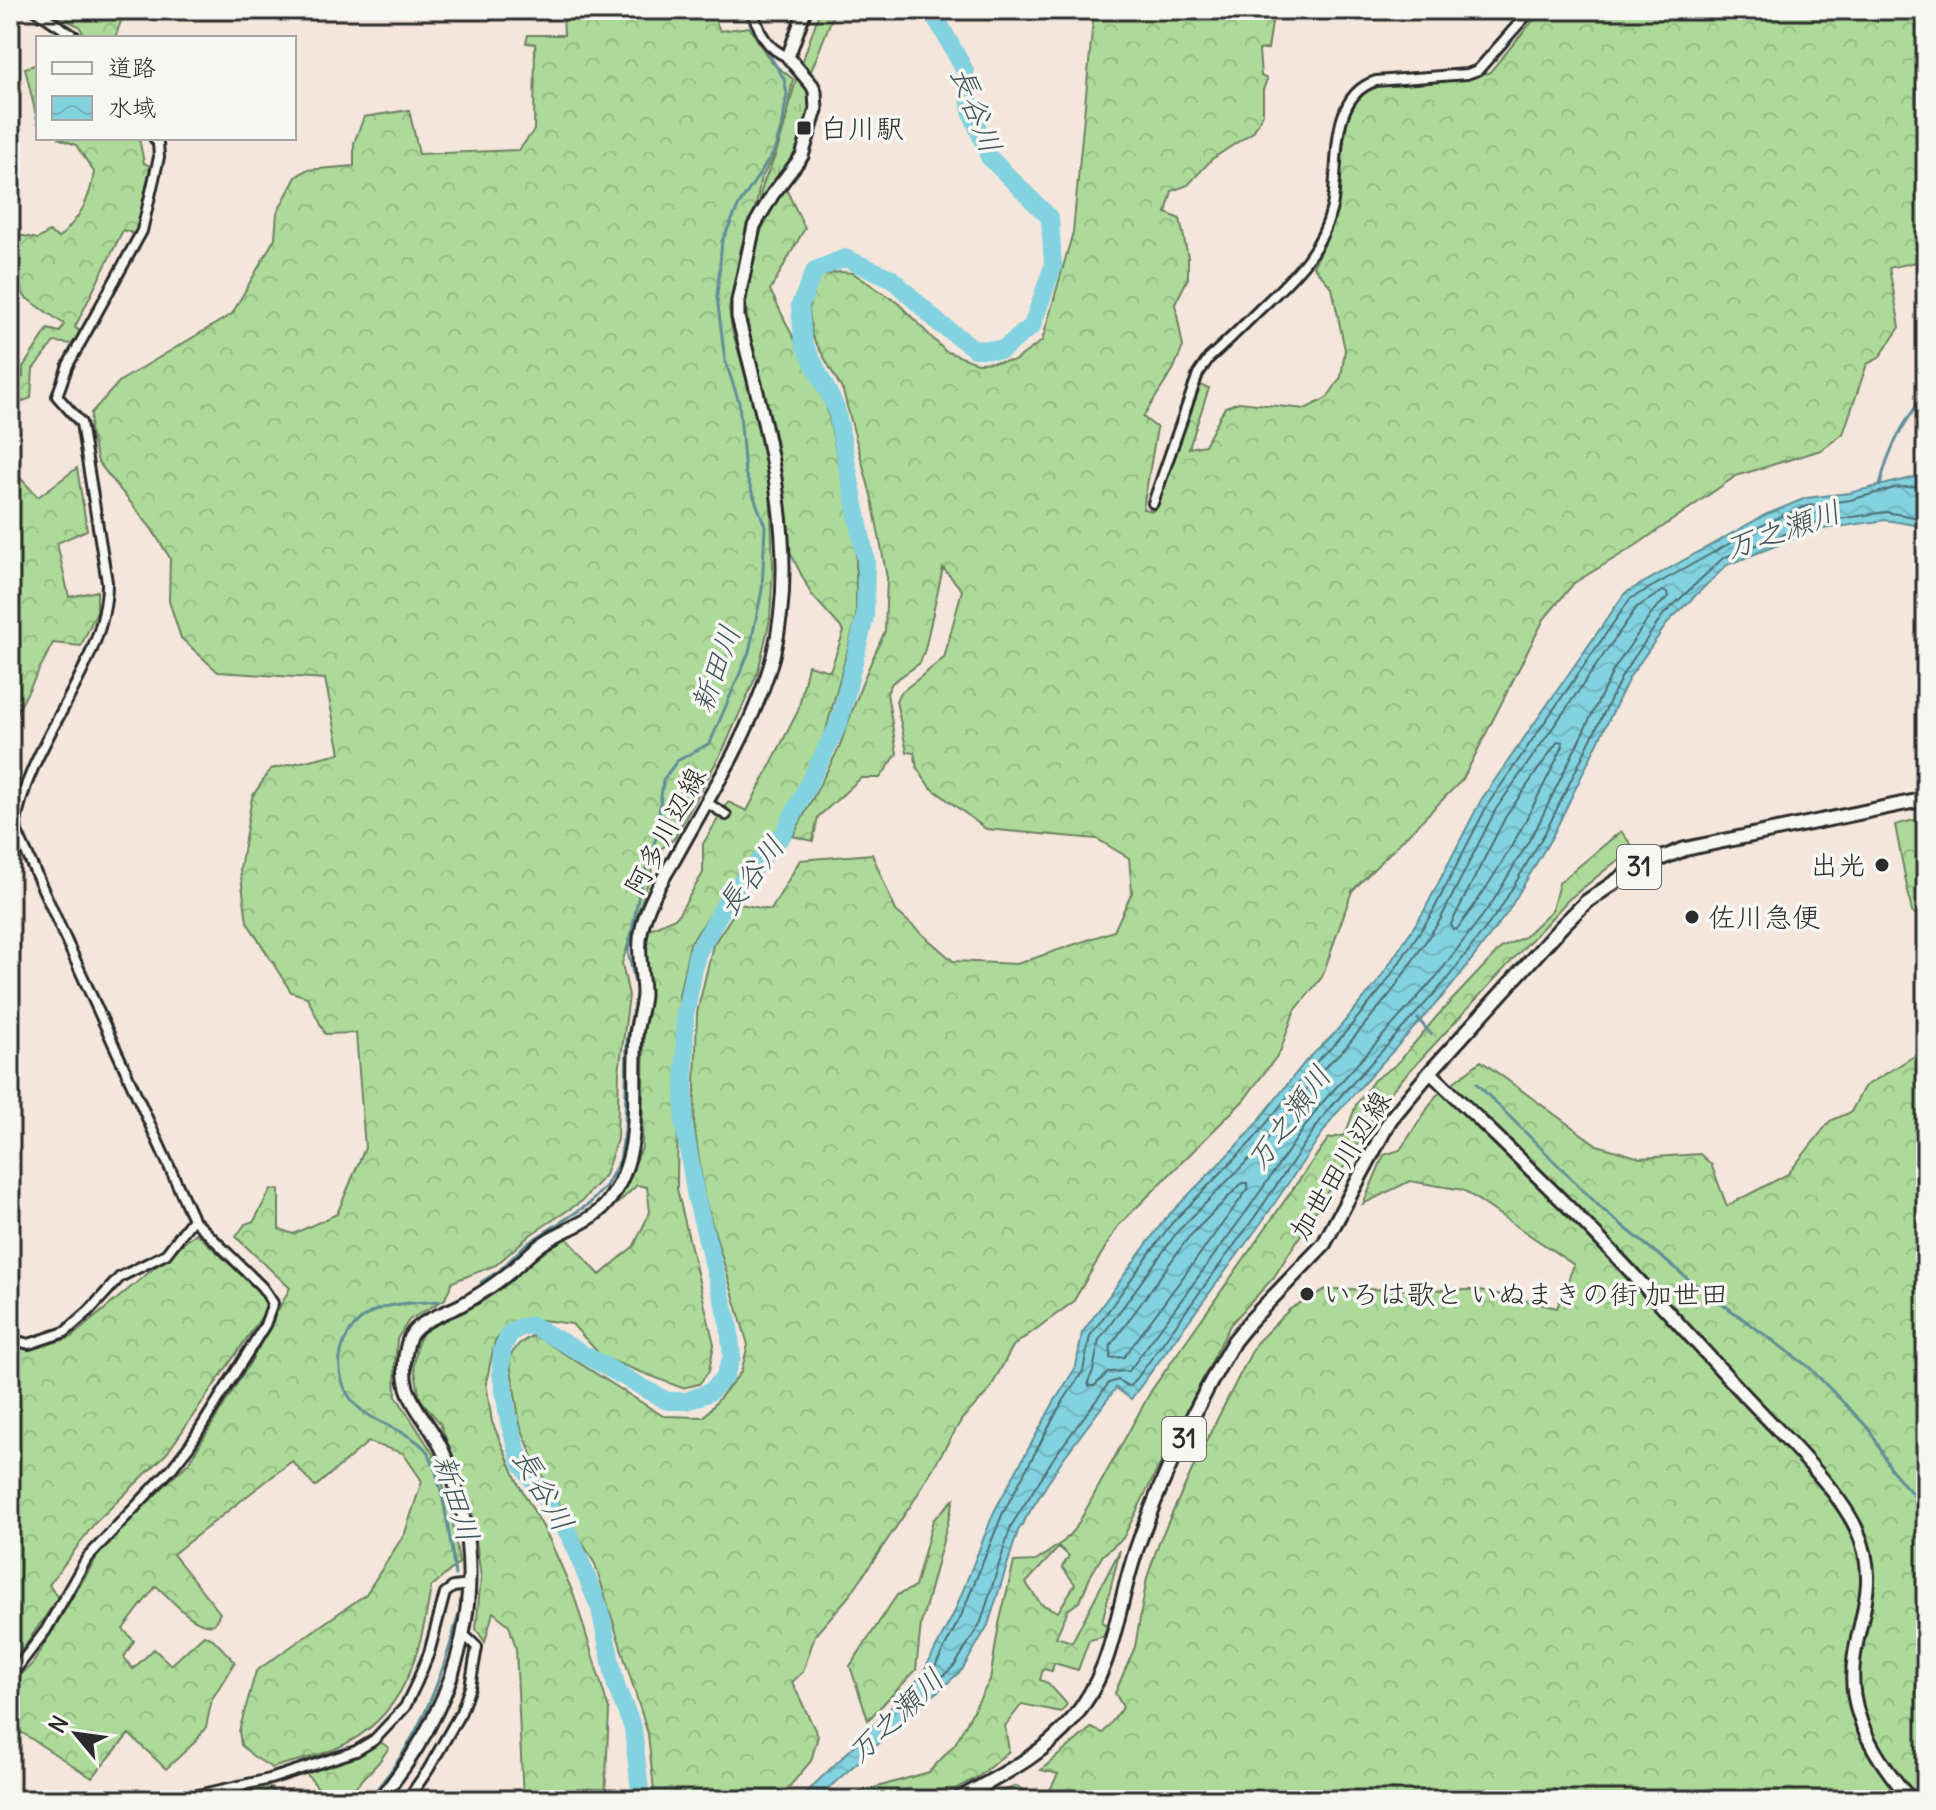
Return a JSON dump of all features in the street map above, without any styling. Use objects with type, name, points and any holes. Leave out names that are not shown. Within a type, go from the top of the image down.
[{"type":"main road","points":[[788,57],[805,10]]},
{"type":"main road","name":"阿多川辺線","points":[[470,1588],[468,1548],[446,1459],[436,1437],[407,1396],[405,1355],[409,1335],[422,1324],[488,1288],[545,1241],[591,1218],[613,1196],[633,1144],[636,1035],[643,995],[639,949],[642,926],[663,879],[734,754],[766,677],[779,622],[782,563],[779,498],[738,309],[754,226],[773,194],[802,156],[816,110],[815,91],[788,57]]},
{"type":"main road","name":"加世田川辺線","points":[[957,1800],[1040,1751],[1086,1702],[1108,1660],[1129,1574],[1155,1501],[1222,1361],[1251,1320],[1324,1244],[1390,1120],[1563,925],[1586,902],[1634,869],[1685,849],[1926,799]]},
{"type":"main road","points":[[1430,1072],[1593,1232],[1771,1424],[1843,1508],[1856,1528],[1869,1578],[1855,1656],[1853,1693],[1867,1738],[1886,1770],[1911,1800]]},
{"type":"main road","points":[[379,1800],[401,1774],[428,1729],[453,1674],[464,1635],[470,1588]]},
{"type":"street","points":[[35,10],[74,36]]},
{"type":"street","points":[[752,10],[767,44],[773,51],[788,57]]},
{"type":"street","points":[[1153,503],[1198,374],[1209,358],[1300,271],[1319,244],[1332,206],[1340,125],[1356,92],[1376,81],[1467,74],[1478,70],[1531,10]]},
{"type":"street","points":[[10,1677],[46,1630],[87,1558],[190,1445],[271,1312],[273,1303],[270,1295],[193,1219],[23,846],[14,818],[35,764],[94,643],[107,599],[107,582],[81,423],[57,396],[68,365],[142,231],[159,157],[156,140]]},
{"type":"street","points":[[706,802],[726,815]]},
{"type":"street","points":[[10,1339],[29,1344],[65,1332],[120,1277],[166,1254],[193,1219]]},
{"type":"street","points":[[176,1800],[270,1779],[356,1751],[374,1740],[405,1707],[411,1695],[429,1653],[445,1593],[453,1587],[470,1588]]},
{"type":"street","points":[[407,1800],[448,1737],[470,1687],[477,1647],[464,1635]]},
{"type":"green space","points":[[45,10],[125,10],[116,36],[85,36],[79,26]]},
{"type":"green space","points":[[563,10],[711,10],[720,31],[749,27],[771,62],[793,79],[786,119],[772,159],[760,181],[757,202],[741,248],[729,308],[760,427],[770,482],[773,569],[770,619],[758,672],[725,746],[674,839],[658,851],[622,963],[629,996],[619,1072],[617,1139],[605,1175],[582,1201],[530,1235],[496,1265],[452,1282],[445,1299],[409,1320],[397,1339],[396,1396],[434,1455],[451,1511],[459,1563],[431,1587],[414,1660],[394,1702],[379,1720],[337,1748],[272,1768],[241,1745],[239,1731],[256,1671],[366,1594],[405,1533],[422,1481],[403,1453],[368,1442],[315,1487],[292,1461],[173,1554],[220,1613],[214,1624],[199,1622],[156,1586],[123,1629],[134,1641],[124,1657],[133,1669],[154,1649],[171,1665],[204,1635],[213,1639],[235,1662],[212,1699],[206,1727],[196,1741],[166,1769],[129,1734],[92,1778],[10,1725],[10,1686],[33,1663],[97,1557],[131,1518],[189,1462],[254,1356],[290,1288],[236,1237],[245,1224],[254,1221],[271,1189],[279,1190],[279,1229],[293,1234],[337,1214],[365,1148],[356,1033],[325,1034],[307,997],[291,992],[247,922],[240,869],[252,797],[271,769],[340,753],[325,679],[218,672],[181,638],[169,601],[170,558],[151,528],[98,462],[90,432],[91,413],[120,381],[232,314],[275,238],[277,213],[296,177],[306,170],[354,166],[354,143],[364,117],[409,110],[419,154],[519,150],[534,130],[535,44],[526,43],[528,35],[564,35]]},
{"type":"green space","points":[[820,10],[835,10],[811,71],[802,63]]},
{"type":"green space","points":[[1094,10],[1274,10],[1268,49],[1259,50],[1261,76],[1267,79],[1263,90],[1263,114],[1253,132],[1212,159],[1188,185],[1172,191],[1166,213],[1180,219],[1188,257],[1188,278],[1175,304],[1183,347],[1173,370],[1143,417],[1157,428],[1143,509],[1153,511],[1162,494],[1199,385],[1209,388],[1189,448],[1205,445],[1225,407],[1239,402],[1305,409],[1327,398],[1341,377],[1345,350],[1332,288],[1313,266],[1330,231],[1343,129],[1358,95],[1382,85],[1489,73],[1542,10],[1926,10],[1926,260],[1889,268],[1900,327],[1879,358],[1867,364],[1843,434],[1821,450],[1736,476],[1635,546],[1574,583],[1544,619],[1463,779],[1352,891],[1322,977],[1294,1012],[1280,1052],[1243,1101],[1118,1226],[1073,1302],[1013,1346],[989,1391],[962,1419],[913,1502],[850,1595],[815,1635],[803,1672],[792,1682],[818,1736],[811,1761],[778,1800],[655,1800],[648,1734],[595,1564],[537,1467],[520,1425],[509,1357],[519,1344],[531,1336],[541,1339],[663,1416],[704,1417],[741,1372],[748,1345],[704,1196],[694,1124],[697,1013],[713,945],[740,904],[771,910],[800,860],[872,854],[896,911],[953,961],[1017,964],[1114,931],[1132,892],[1129,858],[1097,839],[986,829],[929,786],[917,768],[914,752],[907,752],[896,701],[899,694],[944,658],[962,590],[943,568],[920,663],[892,683],[887,693],[897,754],[880,778],[861,778],[818,817],[813,841],[793,836],[839,748],[885,631],[887,578],[872,499],[843,391],[812,336],[809,309],[812,290],[819,276],[853,273],[898,303],[945,351],[977,363],[1014,361],[1042,341],[1073,232]]},
{"type":"green space","points":[[36,65],[36,115],[25,68]]},
{"type":"green space","points":[[797,74],[808,89],[810,119],[798,149],[760,200],[782,133]]},
{"type":"green space","points":[[63,140],[139,140],[144,163],[150,166],[142,212],[135,234],[123,230],[75,327],[80,332],[72,344],[54,342],[33,369],[31,398],[23,401],[10,414],[10,351],[17,359],[20,376],[23,377],[23,367],[48,329],[60,332],[64,324],[25,297],[17,279],[10,280],[10,220],[19,235],[38,239],[49,232],[59,238],[82,208],[90,192],[94,172],[76,145]]},
{"type":"green space","points":[[785,187],[805,228],[770,290],[826,404],[856,543],[856,619],[825,734],[782,824],[727,890],[690,944],[679,995],[677,1189],[714,1344],[709,1371],[699,1384],[682,1388],[602,1357],[572,1324],[526,1318],[511,1324],[495,1341],[486,1383],[492,1422],[519,1485],[547,1534],[574,1595],[609,1710],[605,1800],[523,1800],[516,1648],[509,1625],[493,1612],[485,1642],[476,1629],[481,1577],[471,1505],[440,1423],[420,1399],[414,1366],[417,1345],[425,1328],[497,1289],[565,1236],[600,1275],[634,1246],[650,1212],[647,1187],[637,1185],[616,1205],[642,1148],[644,1032],[650,985],[645,964],[648,930],[677,917],[703,873],[703,844],[728,802],[747,811],[798,711],[808,665],[830,671],[844,631],[811,594],[789,550],[776,440],[749,332],[746,305],[754,257],[765,217]]},
{"type":"green space","points":[[10,467],[38,497],[77,468],[87,530],[57,543],[69,597],[97,591],[97,611],[81,646],[53,643],[10,726]]},
{"type":"green space","points":[[1926,817],[1926,920],[1912,912],[1895,825]]},
{"type":"green space","points":[[1621,831],[1638,854],[1614,863],[1568,900],[1393,1089],[1274,1277],[1230,1325],[1123,1538],[1103,1555],[1080,1601],[1068,1610],[1056,1637],[1072,1642],[1120,1550],[1102,1622],[1107,1626],[1103,1637],[1089,1640],[1078,1670],[1054,1663],[1052,1671],[1043,1669],[1040,1680],[1048,1683],[1067,1704],[1061,1712],[1022,1704],[1005,1726],[1009,1751],[978,1777],[934,1800],[852,1800],[860,1792],[929,1772],[955,1744],[990,1680],[1014,1562],[1036,1561],[1064,1541],[1077,1526],[1151,1391],[1328,1139],[1345,1135],[1356,1105],[1374,1080],[1397,1064],[1501,948],[1524,937],[1552,910],[1559,883]],"holes":[[[1059,1547],[1069,1556],[1062,1567],[1075,1584],[1058,1612],[1041,1604],[1026,1583]]]},
{"type":"green space","points":[[1926,1049],[1926,1800],[1045,1800],[1058,1774],[1041,1770],[1091,1728],[1103,1733],[1123,1707],[1115,1693],[1135,1647],[1147,1578],[1159,1542],[1256,1343],[1290,1309],[1326,1289],[1480,1290],[1557,1308],[1574,1265],[1463,1190],[1410,1181],[1363,1204],[1384,1155],[1400,1150],[1436,1096],[1481,1061],[1597,1145],[1640,1158],[1700,1154],[1711,1164],[1727,1206],[1788,1174],[1830,1121],[1851,1112],[1864,1087]]},
{"type":"green space","points":[[196,1233],[261,1293],[267,1309],[167,1453],[94,1524],[49,1585],[58,1598],[10,1667],[10,1341],[28,1350],[70,1338]]},
{"type":"green space","points":[[954,1499],[921,1624],[916,1670],[868,1720],[850,1666],[897,1595],[915,1587],[933,1520]]},
{"type":"green space","points":[[382,1743],[389,1748],[343,1800],[328,1800],[304,1771]]},
{"type":"green space","points":[[268,1785],[281,1800],[231,1800],[228,1796]]},
{"type":"green space","points":[[1017,1786],[1039,1800],[981,1800],[985,1797]]},
{"type":"water","name":"万之瀬川","points":[[1920,476],[1926,478],[1926,527],[1886,520],[1816,530],[1727,565],[1669,621],[1629,678],[1553,835],[1507,913],[1450,988],[1334,1116],[1261,1223],[1131,1399],[1116,1388],[1062,1460],[1018,1531],[988,1625],[962,1670],[815,1800],[798,1800],[922,1675],[954,1613],[994,1512],[1076,1367],[1082,1333],[1165,1219],[1248,1134],[1305,1062],[1333,1035],[1377,983],[1424,911],[1481,800],[1625,593],[1765,515],[1806,498],[1849,493]]},
{"type":"waterway","name":"新田川","points":[[481,1282],[499,1271],[525,1245],[589,1204],[606,1186],[620,1160],[625,1130],[627,1040],[637,991],[628,952],[640,888],[656,838],[663,780],[677,761],[710,743],[749,652],[762,590],[765,526],[745,473],[739,402],[725,360],[717,297],[722,241],[739,205],[774,152],[787,94],[784,79],[742,10]]},
{"type":"waterway","name":"長谷川","points":[[641,1800],[633,1728],[616,1686],[600,1609],[570,1536],[521,1463],[509,1422],[501,1372],[502,1350],[510,1333],[532,1325],[667,1401],[687,1401],[710,1392],[724,1378],[732,1357],[729,1325],[696,1197],[684,1124],[685,1015],[697,954],[730,895],[784,833],[839,723],[865,617],[866,561],[836,408],[803,342],[800,305],[815,270],[845,258],[891,278],[940,324],[975,349],[1002,350],[1032,326],[1053,266],[1050,218],[989,157],[971,111],[965,71],[939,23],[927,10]]},
{"type":"waterway","points":[[1880,486],[1897,437],[1926,393]]},
{"type":"waterway","points":[[1418,1019],[1431,1034]]},
{"type":"waterway","points":[[1476,1083],[1602,1209],[1687,1278],[1810,1368],[1870,1430],[1891,1469],[1926,1510]]},
{"type":"waterway","name":"新田川","points":[[440,1301],[394,1305],[365,1317],[346,1339],[340,1367],[342,1382],[359,1408],[402,1432],[426,1450],[445,1510],[455,1575]]},
{"type":"waterway","name":"新田川","points":[[367,1800],[399,1759],[424,1714],[444,1666],[458,1616]]},
{"type":"place","name":"白川駅","points":[[804,128]]},
{"type":"place","name":"出光","points":[[1882,865]]},
{"type":"place","name":"佐川急便","points":[[1692,917]]},
{"type":"place","name":"いろは歌と いぬまきの街 加世田","points":[[1307,1294]]}]
